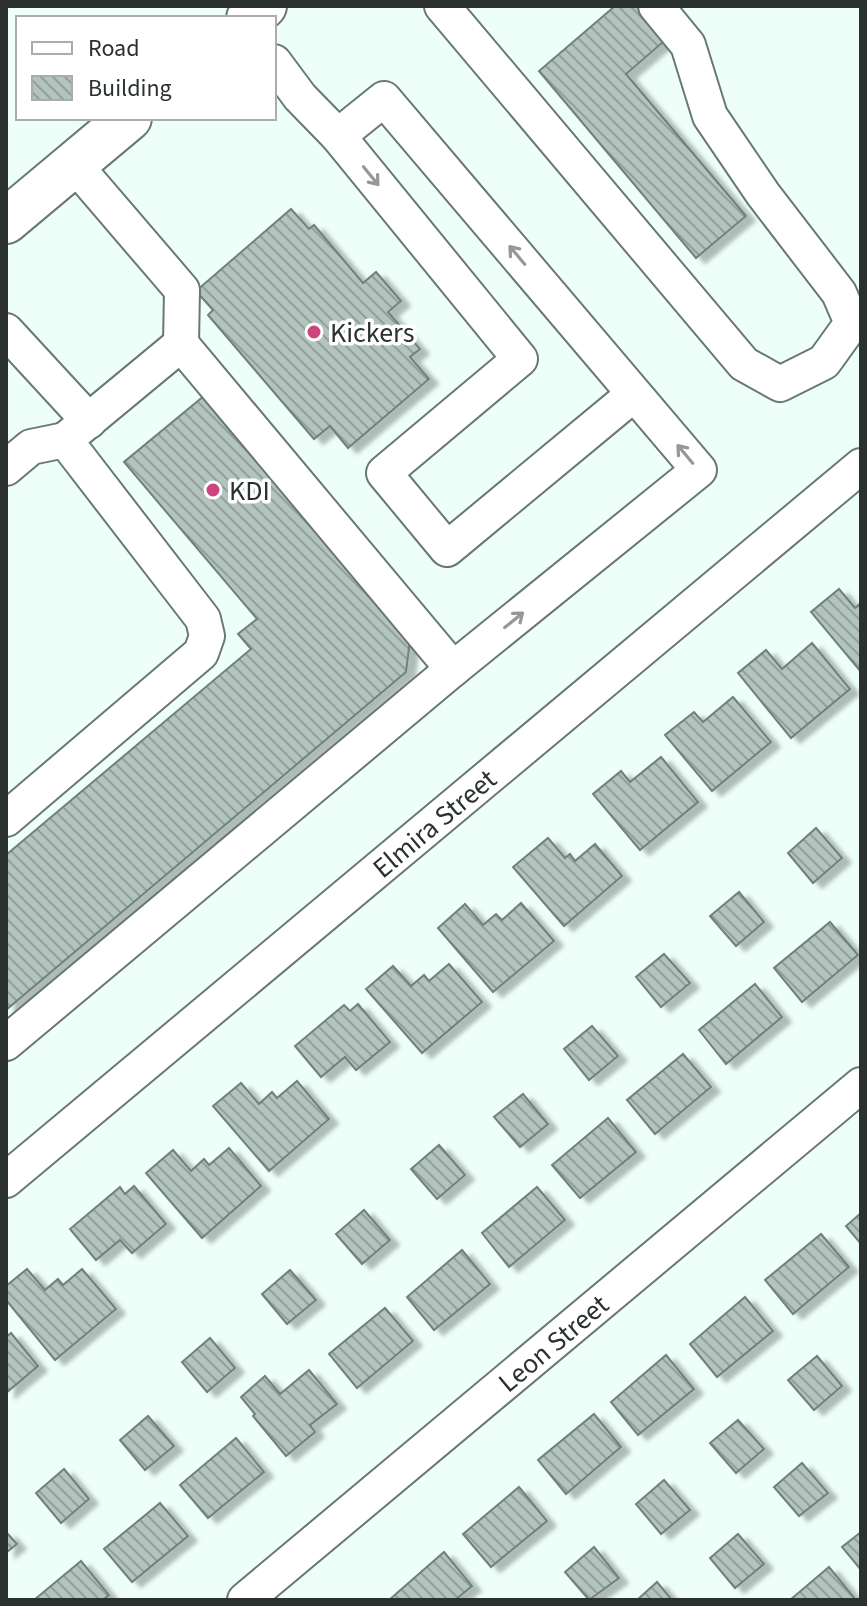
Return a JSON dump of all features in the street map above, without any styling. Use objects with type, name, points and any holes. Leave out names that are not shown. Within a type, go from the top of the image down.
[{"type":"main road","points":[[6,221],[127,120]]},
{"type":"street","points":[[442,6],[744,364],[780,384],[824,362],[852,323],[839,293],[763,194],[710,116],[688,45],[656,6]]},
{"type":"street","points":[[276,65],[520,359],[384,473],[447,549],[634,394]]},
{"type":"street","points":[[6,1043],[453,669],[699,470],[384,99],[338,136]]},
{"type":"street","points":[[74,164],[182,290],[181,344],[453,669]]},
{"type":"street","points":[[6,331],[203,619],[207,636],[201,653],[6,819]]},
{"type":"street","points":[[6,468],[31,447],[77,431],[181,344]]},
{"type":"street","name":"Elmira Street","points":[[6,1180],[861,466]]},
{"type":"street","name":"Leon Street","points":[[245,1600],[861,1085]]},
{"type":"building","points":[[615,6],[645,6],[670,36],[626,74],[746,216],[696,258],[539,71]]},
{"type":"building","name":"Kickers","points":[[291,209],[309,229],[314,225],[363,283],[376,272],[401,301],[388,312],[420,349],[410,357],[429,379],[348,448],[330,426],[314,439],[208,315],[213,310],[196,291]]},
{"type":"building","points":[[204,396],[410,640],[406,672],[6,1010],[6,855],[251,649],[238,634],[257,619],[124,462]]},
{"type":"building","points":[[839,589],[855,608],[861,603],[861,672],[811,612]]},
{"type":"building","points":[[812,643],[850,689],[791,738],[738,673],[766,650],[782,669]]},
{"type":"building","points":[[733,697],[771,742],[712,791],[665,735],[694,712],[703,722]]},
{"type":"building","points":[[661,757],[698,802],[640,850],[593,794],[621,771],[630,782]]},
{"type":"building","points":[[816,828],[842,858],[813,883],[788,853]]},
{"type":"building","points":[[548,838],[565,858],[570,854],[575,861],[595,844],[622,876],[564,926],[513,867]]},
{"type":"building","points":[[739,892],[764,922],[736,946],[710,916]]},
{"type":"building","points":[[521,903],[554,941],[493,992],[438,928],[465,904],[483,925],[496,914],[502,920]]},
{"type":"building","points":[[830,922],[858,955],[802,1002],[774,968]]},
{"type":"building","points":[[664,954],[690,983],[661,1007],[636,977]]},
{"type":"building","points":[[449,964],[482,1002],[422,1053],[366,989],[393,966],[411,986],[424,975],[429,981]]},
{"type":"building","points":[[755,984],[782,1017],[726,1064],[699,1030]]},
{"type":"building","points":[[358,1004],[390,1042],[356,1070],[345,1057],[321,1077],[295,1046],[344,1005],[350,1011]]},
{"type":"building","points":[[592,1026],[618,1056],[589,1080],[564,1049]]},
{"type":"building","points":[[683,1054],[711,1087],[655,1134],[627,1100]]},
{"type":"building","points":[[297,1081],[329,1119],[269,1171],[213,1106],[241,1083],[259,1104],[272,1092],[277,1098]]},
{"type":"building","points":[[523,1094],[548,1124],[520,1147],[494,1117]]},
{"type":"building","points":[[608,1118],[636,1152],[580,1198],[552,1165]]},
{"type":"building","points":[[439,1145],[465,1175],[437,1199],[411,1169]]},
{"type":"building","points":[[229,1148],[261,1186],[202,1238],[146,1173],[173,1150],[191,1171],[204,1159],[209,1165]]},
{"type":"building","points":[[134,1186],[166,1224],[132,1253],[120,1240],[96,1260],[70,1229],[120,1187],[125,1194]]},
{"type":"building","points":[[537,1187],[565,1220],[509,1267],[482,1233]]},
{"type":"building","points":[[364,1210],[390,1240],[362,1264],[336,1234]]},
{"type":"building","points":[[861,1213],[861,1244],[846,1226]]},
{"type":"building","points":[[821,1234],[849,1267],[793,1314],[765,1280]]},
{"type":"building","points":[[462,1250],[490,1284],[434,1330],[407,1297]]},
{"type":"building","points":[[27,1269],[45,1290],[58,1279],[63,1285],[82,1269],[116,1309],[55,1360],[6,1300],[6,1286]]},
{"type":"building","points":[[290,1270],[316,1300],[287,1324],[262,1294]]},
{"type":"building","points":[[745,1297],[773,1331],[717,1377],[690,1344]]},
{"type":"building","points":[[385,1308],[413,1341],[357,1388],[329,1354]]},
{"type":"building","points":[[11,1333],[38,1366],[6,1393],[6,1337]]},
{"type":"building","points":[[210,1338],[235,1368],[207,1392],[182,1362]]},
{"type":"building","points":[[666,1355],[694,1389],[638,1435],[611,1402]]},
{"type":"building","points":[[817,1356],[842,1386],[814,1410],[788,1380]]},
{"type":"building","points":[[309,1370],[337,1404],[310,1425],[315,1432],[286,1456],[241,1397],[265,1376],[280,1394]]},
{"type":"building","points":[[594,1414],[621,1447],[566,1494],[538,1460]]},
{"type":"building","points":[[148,1416],[174,1446],[145,1470],[120,1440]]},
{"type":"building","points":[[738,1420],[764,1449],[736,1473],[710,1443]]},
{"type":"building","points":[[236,1438],[264,1472],[208,1518],[180,1485]]},
{"type":"building","points":[[802,1463],[828,1493],[799,1516],[774,1487]]},
{"type":"building","points":[[64,1469],[89,1499],[61,1523],[36,1493]]},
{"type":"building","points":[[664,1480],[690,1510],[661,1534],[636,1504]]},
{"type":"building","points":[[519,1487],[547,1521],[491,1567],[463,1534]]},
{"type":"building","points":[[160,1503],[188,1536],[132,1582],[104,1549]]},
{"type":"building","points":[[6,1532],[17,1544],[6,1553]]},
{"type":"building","points":[[861,1532],[861,1570],[842,1547]]},
{"type":"building","points":[[738,1534],[764,1564],[735,1588],[710,1558]]},
{"type":"building","points":[[594,1547],[619,1578],[589,1600],[565,1572]]},
{"type":"building","points":[[444,1552],[472,1586],[455,1600],[389,1600]]},
{"type":"building","points":[[81,1561],[109,1595],[103,1600],[34,1600]]},
{"type":"building","points":[[829,1567],[856,1600],[790,1600]]},
{"type":"building","points":[[657,1582],[672,1600],[637,1600]]},
{"type":"place","name":"Kickers","points":[[314,332]]},
{"type":"place","name":"KDI","points":[[213,490]]}]
